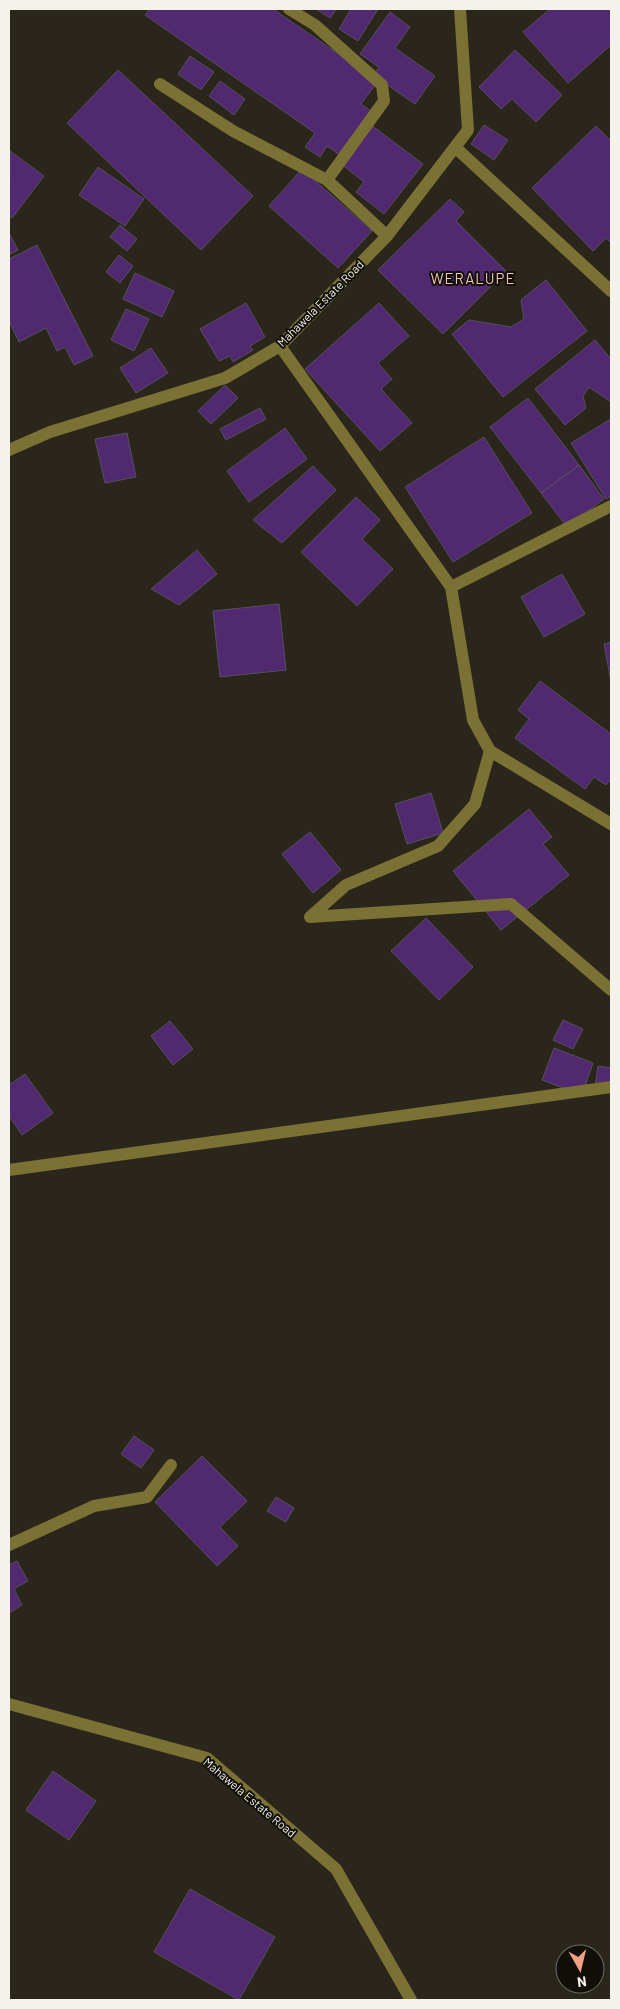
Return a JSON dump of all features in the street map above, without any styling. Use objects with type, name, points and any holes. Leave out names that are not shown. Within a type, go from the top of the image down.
[{"type":"street","points":[[289,9],[315,25],[382,85],[384,90],[384,102],[327,180]]},
{"type":"street","name":"Mahawela Estate Road","points":[[9,450],[50,432],[225,378],[280,346],[387,236],[468,130],[460,9]]},
{"type":"street","points":[[160,84],[233,131],[327,180],[387,236]]},
{"type":"street","points":[[456,148],[611,291]]},
{"type":"street","points":[[280,346],[451,587],[473,720],[490,752],[611,824]]},
{"type":"street","points":[[451,587],[611,506]]},
{"type":"street","points":[[490,752],[475,804],[438,846],[346,885],[310,917],[511,904],[611,990]]},
{"type":"street","points":[[9,1170],[611,1087]]},
{"type":"street","points":[[9,1545],[94,1506],[147,1497],[171,1465]]},
{"type":"street","name":"Mahawela Estate Road","points":[[9,1704],[207,1758],[336,1869],[411,2000]]},
{"type":"building","points":[[150,9],[273,9],[378,81],[361,104],[374,113],[343,157],[327,146],[320,157],[305,147],[315,133],[145,15]]},
{"type":"building","points":[[316,9],[337,9],[330,18]]},
{"type":"building","points":[[351,9],[378,9],[358,41],[339,29]]},
{"type":"building","points":[[550,9],[611,9],[611,45],[568,83],[523,32]]},
{"type":"building","points":[[390,12],[410,27],[395,48],[435,76],[415,104],[373,75],[379,67],[360,54]]},
{"type":"building","points":[[515,50],[562,95],[536,122],[512,99],[501,109],[479,87]]},
{"type":"building","points":[[190,56],[214,72],[201,90],[178,74]]},
{"type":"building","points":[[118,70],[253,196],[201,250],[67,123]]},
{"type":"building","points":[[220,81],[245,99],[234,115],[209,96]]},
{"type":"building","points":[[371,125],[423,164],[384,214],[356,192],[364,182],[341,164]]},
{"type":"building","points":[[484,125],[508,140],[494,160],[471,144]]},
{"type":"building","points":[[596,126],[611,141],[611,243],[606,238],[593,251],[532,188]]},
{"type":"building","points":[[10,151],[44,176],[12,218],[9,216]]},
{"type":"building","points":[[98,167],[144,199],[125,226],[79,195]]},
{"type":"building","points":[[302,169],[372,231],[338,268],[269,206]]},
{"type":"building","points":[[450,199],[464,212],[456,221],[506,271],[443,334],[378,270]]},
{"type":"building","points":[[120,225],[137,239],[127,251],[110,237]]},
{"type":"building","points":[[9,233],[18,250],[9,255]]},
{"type":"building","points":[[37,245],[93,356],[74,365],[65,347],[57,351],[46,328],[19,342],[9,321],[9,259]]},
{"type":"building","points":[[119,255],[133,266],[120,283],[106,272]]},
{"type":"building","points":[[135,273],[174,291],[162,317],[123,299]]},
{"type":"building","points":[[546,280],[587,331],[503,397],[452,334],[469,320],[511,327],[524,319],[521,300]]},
{"type":"building","points":[[246,303],[265,337],[250,346],[253,350],[233,362],[230,356],[219,361],[200,329]]},
{"type":"building","points":[[379,303],[409,336],[378,363],[392,379],[381,389],[412,423],[380,451],[305,369]]},
{"type":"building","points":[[126,309],[149,319],[134,351],[111,340]]},
{"type":"building","points":[[595,340],[611,359],[611,402],[589,387],[583,396],[586,408],[565,425],[535,389]]},
{"type":"building","points":[[151,348],[168,373],[136,393],[120,368]]},
{"type":"building","points":[[225,385],[238,398],[211,424],[198,411]]},
{"type":"building","points":[[528,398],[579,465],[541,493],[490,427]]},
{"type":"building","points":[[260,408],[266,419],[226,440],[220,429]]},
{"type":"building","points":[[611,419],[611,496],[606,499],[571,443]]},
{"type":"building","points":[[285,428],[307,459],[249,502],[227,471]]},
{"type":"building","points":[[127,433],[136,477],[105,483],[95,439]]},
{"type":"building","points":[[484,437],[532,513],[453,562],[405,487]]},
{"type":"building","points":[[579,465],[604,499],[567,527],[541,493]]},
{"type":"building","points":[[313,466],[336,490],[282,543],[253,520]]},
{"type":"building","points":[[356,497],[380,520],[362,539],[393,569],[357,606],[301,552]]},
{"type":"building","points":[[197,550],[217,574],[179,605],[151,589]]},
{"type":"building","points":[[562,574],[585,614],[544,637],[521,597]]},
{"type":"building","points":[[279,604],[286,670],[220,677],[213,611]]},
{"type":"building","points":[[611,642],[611,682],[604,644]]},
{"type":"building","points":[[540,681],[611,734],[611,779],[606,785],[594,777],[585,789],[515,738],[529,719],[518,710]]},
{"type":"building","points":[[431,793],[443,833],[407,844],[395,804]]},
{"type":"building","points":[[529,809],[552,837],[543,844],[569,875],[501,930],[453,871]]},
{"type":"building","points":[[310,832],[341,870],[313,893],[282,854]]},
{"type":"building","points":[[426,918],[473,967],[439,1000],[391,951]]},
{"type":"building","points":[[563,1020],[583,1029],[573,1049],[553,1040]]},
{"type":"building","points":[[170,1021],[193,1049],[173,1065],[151,1036]]},
{"type":"building","points":[[554,1048],[593,1063],[582,1095],[542,1080]]},
{"type":"building","points":[[598,1066],[611,1068],[611,1090],[595,1087]]},
{"type":"building","points":[[25,1074],[53,1113],[22,1135],[9,1116],[9,1085]]},
{"type":"building","points":[[134,1436],[154,1450],[141,1468],[121,1454]]},
{"type":"building","points":[[202,1456],[247,1501],[220,1527],[238,1546],[217,1566],[155,1502]]},
{"type":"building","points":[[276,1497],[294,1508],[286,1522],[267,1511]]},
{"type":"building","points":[[17,1561],[28,1581],[14,1589],[22,1605],[9,1613],[9,1565]]},
{"type":"building","points":[[53,1771],[96,1801],[69,1840],[26,1810]]},
{"type":"building","points":[[190,1889],[275,1937],[239,2000],[154,1952]]},
{"type":"district","name":"WERALUPE","points":[[473,278]]}]
